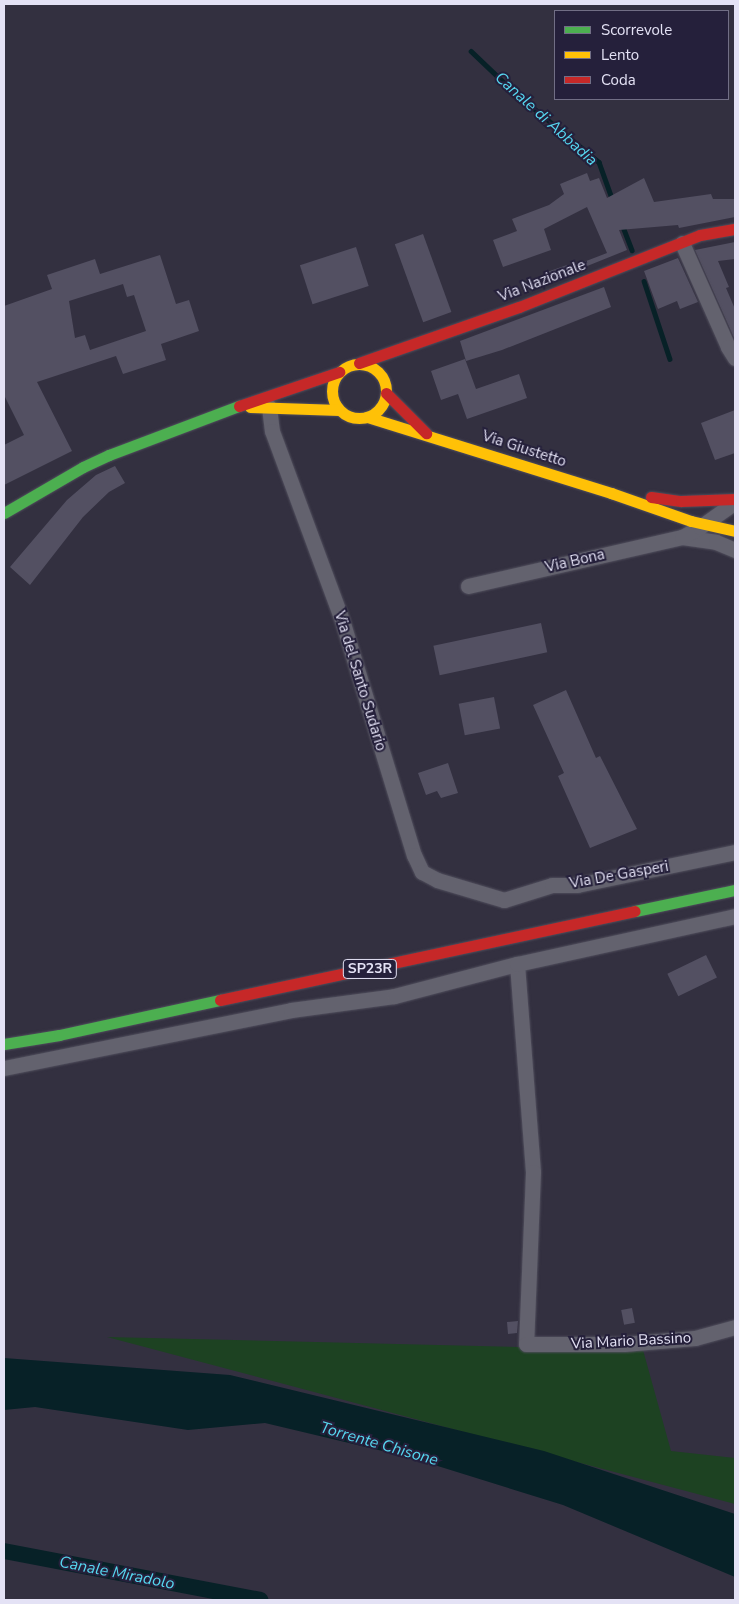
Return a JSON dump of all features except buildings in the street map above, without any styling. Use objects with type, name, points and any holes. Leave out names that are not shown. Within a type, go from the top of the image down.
[{"type":"main road","name":"Via Nazionale","points":[[359,363],[519,307],[700,236],[735,229]]},
{"type":"main road","points":[[237,407],[339,410],[352,417],[367,417],[381,408],[391,362],[408,346]]},
{"type":"main road","points":[[4,514],[83,467],[109,455],[291,387],[339,372],[352,364],[359,363],[375,368],[386,387]]},
{"type":"main road","points":[[339,372],[332,387],[332,395],[339,410]]},
{"type":"main road","name":"Via Giustetto","points":[[386,387],[428,434]]},
{"type":"main road","name":"Via Giustetto","points":[[367,417],[428,434],[733,533]]},
{"type":"main road","name":"Via Giustetto","points":[[611,493],[681,501],[735,500]]},
{"type":"main road","points":[[733,533],[735,507]]},
{"type":"main road","name":"SP23R","points":[[4,1044],[69,1033],[735,890]]},
{"type":"street","points":[[682,243],[728,347],[735,358]]},
{"type":"street","name":"Via del Santo Sudario","points":[[269,407],[272,430],[342,620],[414,855],[422,872],[438,880],[504,900]]},
{"type":"street","points":[[682,537],[705,524],[735,500]]},
{"type":"street","points":[[682,537],[716,542],[735,550]]},
{"type":"street","name":"Via Bona","points":[[468,586],[682,537]]},
{"type":"street","name":"Via De Gasperi","points":[[504,900],[552,885],[577,885],[735,852]]},
{"type":"street","points":[[4,1068],[291,1010],[394,996],[517,964],[735,916]]},
{"type":"street","name":"Via Mario Bassino","points":[[517,964],[533,1172],[526,1344],[633,1344],[695,1338],[735,1327]]},
{"type":"green space","points":[[107,1337],[643,1350],[671,1451],[735,1458],[735,1504]]},
{"type":"water","name":"Torrente Chisone","points":[[4,1358],[230,1375],[544,1451],[735,1514],[735,1577],[563,1505],[412,1458],[265,1423],[188,1430],[35,1407],[4,1410]]},
{"type":"waterway","name":"Canale di Abbadia","points":[[471,51],[514,92],[599,162],[613,201]]},
{"type":"waterway","name":"Canale di Abbadia","points":[[622,224],[632,250]]},
{"type":"waterway","name":"Canale di Abbadia","points":[[644,281],[670,359]]},
{"type":"waterway","name":"Canale Miradolo","points":[[4,1551],[260,1600]]},
{"type":"traffic: fast","points":[[4,513],[83,467],[109,455],[239,406]]},
{"type":"traffic: fast","points":[[635,911],[735,890]]},
{"type":"traffic: fast","points":[[4,1044],[59,1035],[220,1000]]},
{"type":"traffic: slow","points":[[354,364],[364,364],[374,368],[382,376],[386,391],[382,406],[374,414],[364,418],[354,418],[344,414],[336,406],[332,396],[332,386],[336,376],[344,368],[354,364]]},
{"type":"traffic: slow","points":[[250,407],[339,410]]},
{"type":"traffic: slow","points":[[367,417],[611,493],[691,521],[735,531]]},
{"type":"traffic: jam","points":[[359,363],[519,307],[700,235],[735,229]]},
{"type":"traffic: jam","points":[[239,406],[339,372]]},
{"type":"traffic: jam","points":[[386,393],[426,433]]},
{"type":"traffic: jam","points":[[651,497],[681,501],[735,499]]},
{"type":"traffic: jam","points":[[220,1000],[635,911]]}]
